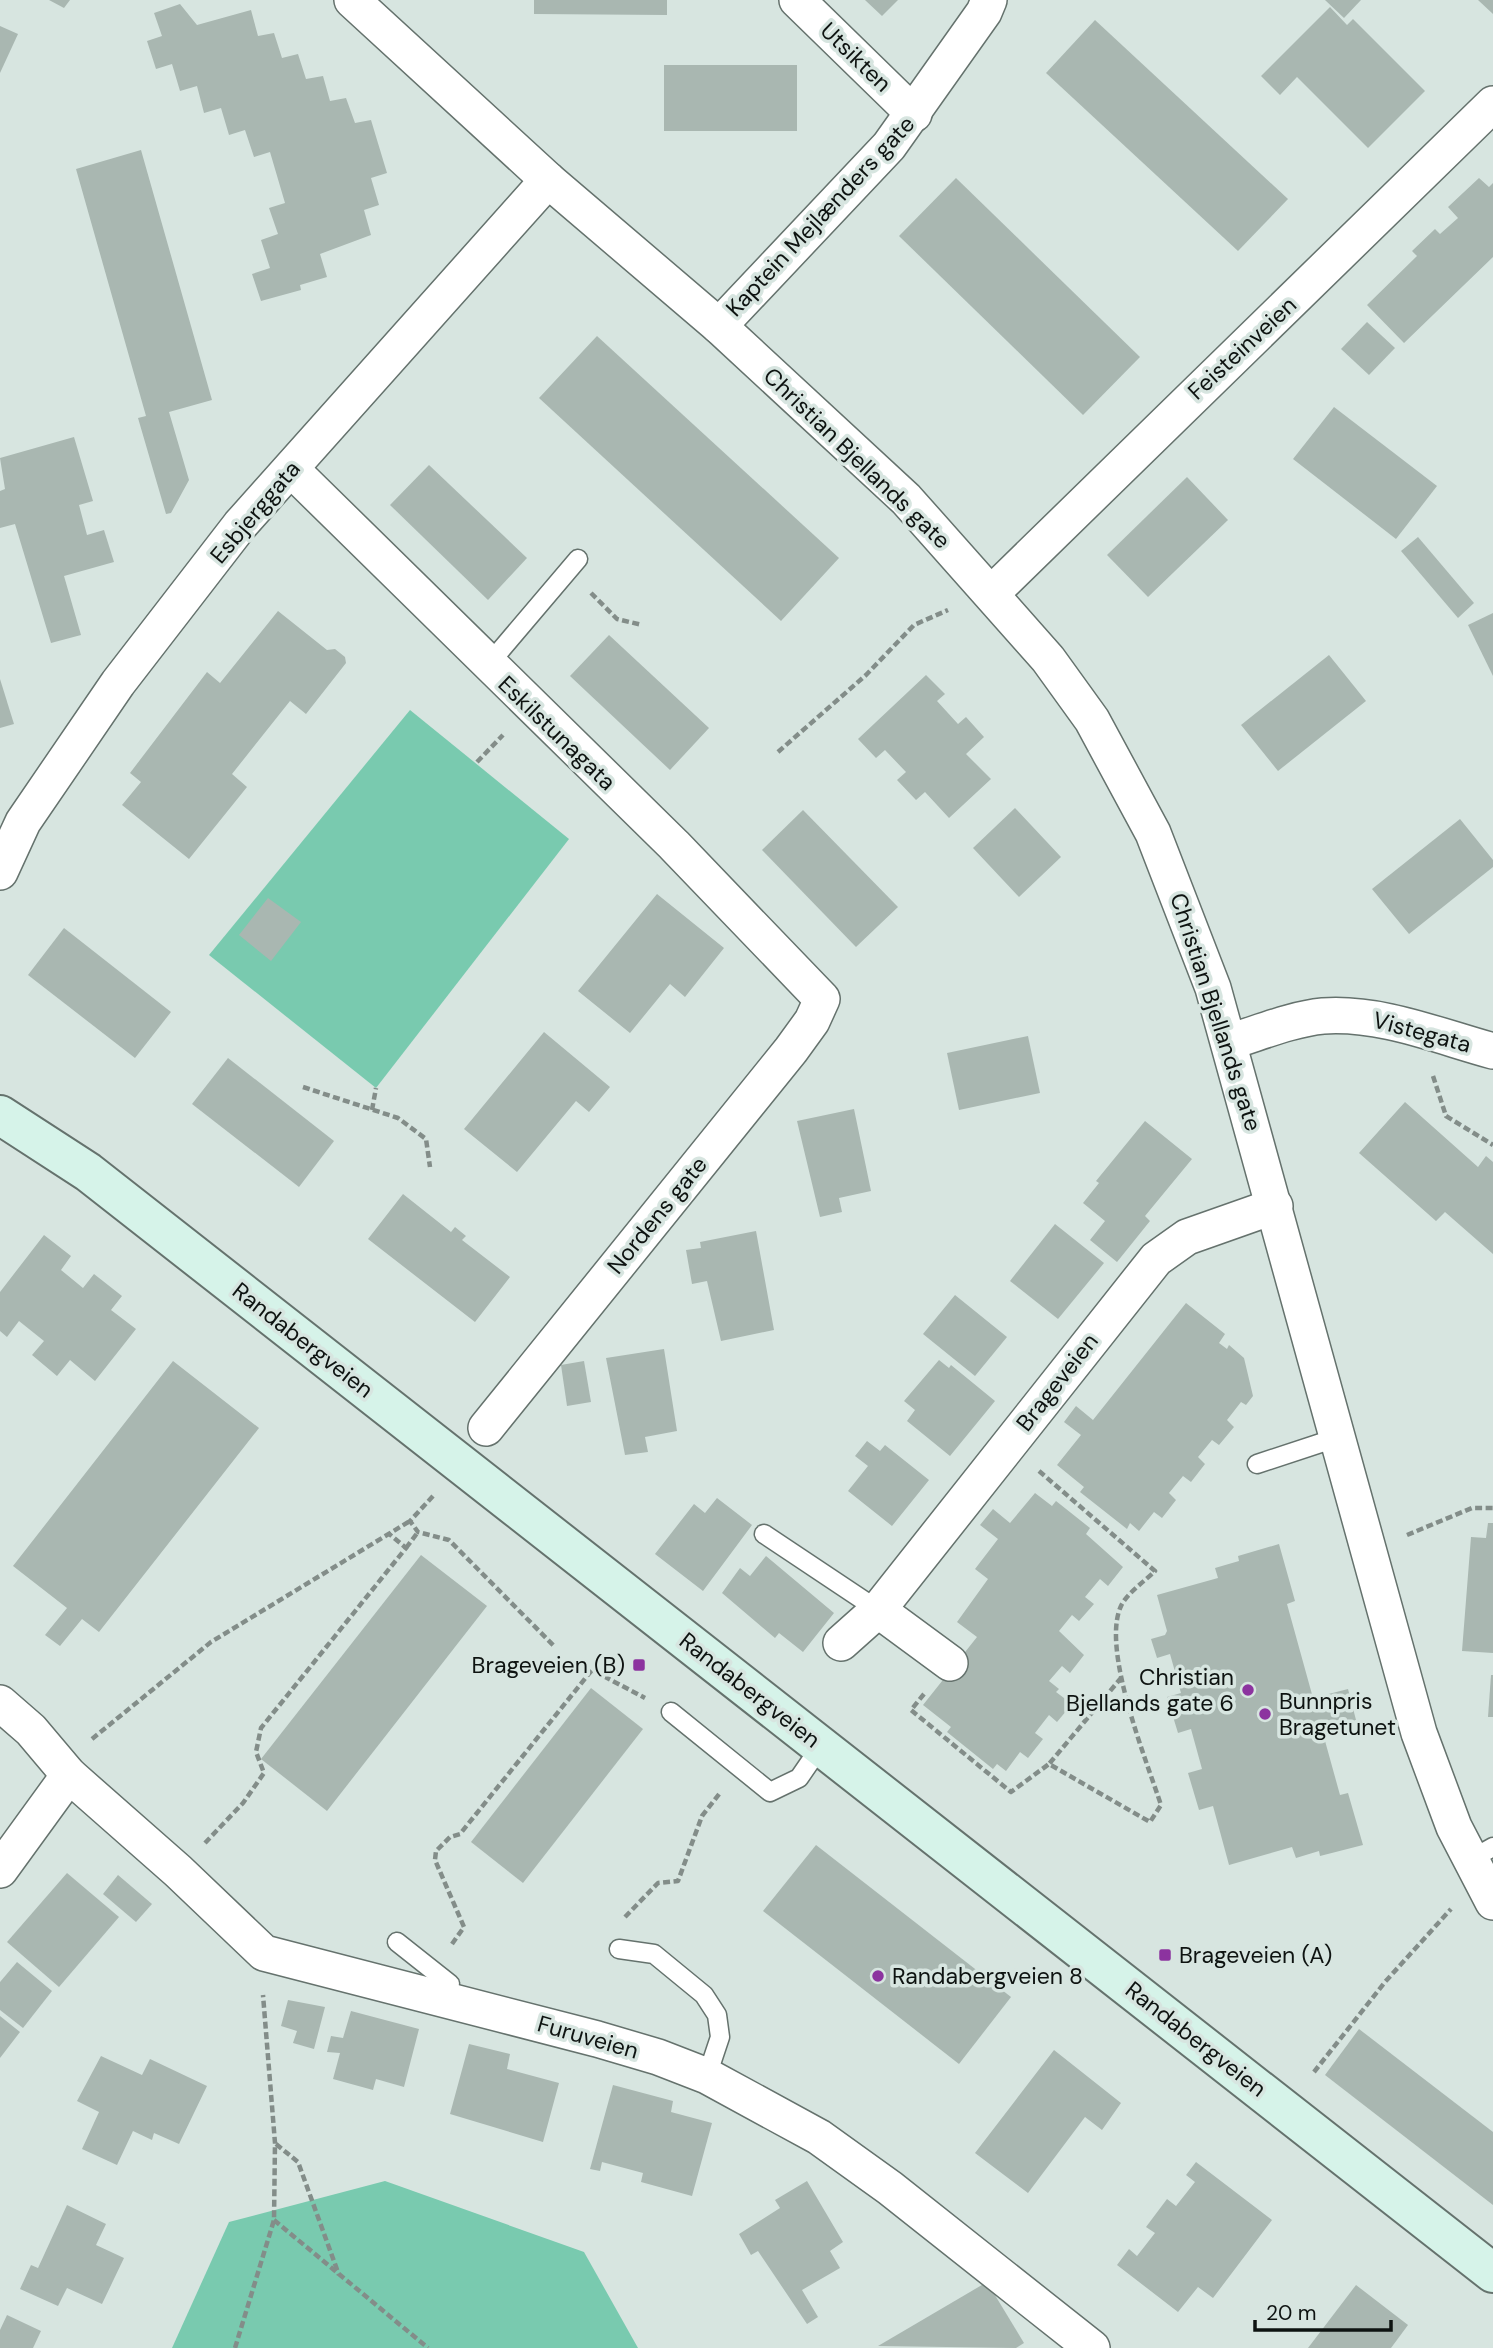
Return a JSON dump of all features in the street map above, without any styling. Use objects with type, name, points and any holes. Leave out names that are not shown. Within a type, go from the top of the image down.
[{"type":"main road","name":"Randabergveien","points":[[0,1115],[54,1148],[99,1181],[1493,2273]]},
{"type":"street","name":"Christian Bjellands gate","points":[[352,0],[548,180],[719,326],[906,499],[1048,659],[1092,720],[1134,795],[1197,942],[1229,1042],[1419,1733],[1437,1787],[1482,1853],[1493,1902]]},
{"type":"street","name":"Utsikten","points":[[797,0],[914,114]]},
{"type":"street","name":"Kaptein Mejlænders gate","points":[[719,326],[805,238],[914,114],[989,0]]},
{"type":"street","name":"Feisteinveien","points":[[992,593],[1493,104]]},
{"type":"street","name":"Esbjerggata","points":[[0,872],[23,822],[118,682],[240,525],[500,230],[548,180]]},
{"type":"street","name":"Eskilstunagata","points":[[291,469],[674,845],[822,999]]},
{"type":"street","name":"Nordens gate","points":[[486,1428],[791,1050],[813,1021],[822,999]]},
{"type":"street","name":"Vistegata","points":[[1229,1042],[1320,1016],[1347,1016],[1380,1018],[1493,1051]]},
{"type":"street","name":"Brageveien","points":[[841,1643],[878,1610],[1156,1259],[1187,1237],[1275,1206]]},
{"type":"street","points":[[878,1610],[950,1663]]},
{"type":"street","name":"Furuveien","points":[[0,1703],[31,1730],[69,1776],[178,1871],[264,1954],[621,2046],[707,2076],[819,2137],[890,2189],[1092,2348]]},
{"type":"street","points":[[0,1870],[69,1776]]},
{"type":"lane","points":[[488,665],[573,565]]},
{"type":"lane","points":[[1257,1464],[1336,1438]]},
{"type":"lane","points":[[764,1534],[878,1610]]},
{"type":"lane","points":[[671,1712],[770,1792],[799,1778],[821,1746]]},
{"type":"lane","points":[[397,1942],[450,1984],[432,1996]]},
{"type":"lane","points":[[619,1949],[654,1954],[704,1995],[717,2015],[720,2037],[707,2076]]},
{"type":"path","points":[[573,565],[617,619],[642,625]]},
{"type":"path","points":[[778,752],[866,675],[914,625],[992,593]]},
{"type":"path","points":[[1432,1072],[1446,1116],[1493,1144]]},
{"type":"path","points":[[303,1087],[398,1118],[426,1139],[430,1167]]},
{"type":"path","points":[[372,1110],[376,1088]]},
{"type":"path","points":[[1035,1468],[1155,1571],[1121,1604],[1114,1632],[1121,1678],[1161,1805],[1150,1822],[1049,1764],[1121,1678]]},
{"type":"path","points":[[69,1776],[87,1743],[211,1642],[410,1521],[434,1495]]},
{"type":"path","points":[[1396,1540],[1472,1508],[1493,1507]]},
{"type":"path","points":[[410,1521],[418,1532],[449,1540],[555,1647]]},
{"type":"path","points":[[178,1871],[243,1803],[264,1773],[256,1752],[261,1728],[418,1532]]},
{"type":"path","points":[[388,1533],[407,1548]]},
{"type":"path","points":[[464,1927],[435,1860],[436,1850],[450,1836],[460,1835],[592,1670],[671,1712]]},
{"type":"path","points":[[619,1949],[624,1919],[658,1883],[678,1881],[702,1816],[714,1801]]},
{"type":"path","points":[[1314,2072],[1385,1982],[1457,1903]]},
{"type":"path","points":[[235,2348],[274,2220],[275,2143],[263,2009],[264,1954]]},
{"type":"path","points":[[275,2143],[298,2162],[339,2276]]},
{"type":"path","points":[[274,2220],[428,2348]]},
{"type":"green space","points":[[410,710],[569,839],[376,1088],[209,955]]},
{"type":"green space","points":[[385,2181],[584,2252],[638,2348],[172,2348],[229,2222]]},
{"type":"building","points":[[49,0],[70,0],[64,8]]},
{"type":"building","points":[[534,0],[667,0],[667,15],[534,14]]},
{"type":"building","points":[[865,0],[898,0],[882,16]]},
{"type":"building","points":[[1325,0],[1361,0],[1344,18]]},
{"type":"building","points":[[1478,0],[1493,0],[1493,14]]},
{"type":"building","points":[[180,4],[197,25],[251,10],[258,36],[274,33],[282,58],[298,54],[306,79],[323,76],[330,101],[346,98],[355,123],[371,120],[387,173],[371,178],[379,205],[364,210],[371,235],[320,254],[327,277],[300,285],[301,290],[261,301],[252,274],[270,268],[261,240],[278,234],[269,208],[285,203],[270,152],[254,157],[245,130],[229,135],[221,108],[204,113],[197,86],[180,91],[172,64],[156,69],[147,41],[162,36],[154,13]]},
{"type":"building","points":[[1330,7],[1347,25],[1353,19],[1425,91],[1368,148],[1297,77],[1280,95],[1261,76]]},
{"type":"building","points":[[1095,20],[1288,199],[1238,251],[1046,73]]},
{"type":"building","points":[[0,26],[18,34],[0,73]]},
{"type":"building","points":[[664,65],[797,65],[797,131],[664,131]]},
{"type":"building","points":[[141,150],[212,400],[169,412],[189,480],[171,513],[166,514],[138,418],[146,416],[76,169]]},
{"type":"building","points":[[956,178],[1140,357],[1083,415],[899,236]]},
{"type":"building","points":[[1479,178],[1489,187],[1493,183],[1493,257],[1404,343],[1367,305],[1417,256],[1412,251],[1435,229],[1440,234],[1458,218],[1448,207]]},
{"type":"building","points":[[1367,322],[1395,348],[1369,375],[1341,349]]},
{"type":"building","points":[[597,336],[839,558],[781,621],[539,398]]},
{"type":"building","points":[[1334,407],[1437,486],[1396,539],[1293,459]]},
{"type":"building","points":[[74,437],[93,501],[79,505],[87,535],[104,530],[114,562],[64,576],[81,635],[51,643],[15,524],[0,528],[0,491],[5,489],[0,458]]},
{"type":"building","points":[[429,465],[527,558],[488,600],[390,505]]},
{"type":"building","points":[[1187,477],[1228,520],[1148,597],[1107,555]]},
{"type":"building","points":[[1418,537],[1474,603],[1458,618],[1401,551]]},
{"type":"building","points":[[278,611],[327,650],[335,649],[345,657],[346,663],[306,714],[290,701],[232,774],[247,787],[189,859],[122,805],[141,782],[130,773],[207,672],[220,683]]},
{"type":"building","points":[[1493,613],[1493,676],[1468,625]]},
{"type":"building","points":[[609,635],[709,728],[670,770],[570,676]]},
{"type":"building","points":[[1329,655],[1366,701],[1278,771],[1241,725]]},
{"type":"building","points":[[926,675],[945,694],[937,701],[958,724],[966,717],[984,737],[966,754],[991,779],[949,818],[925,792],[916,800],[897,780],[906,772],[885,750],[876,758],[858,739]]},
{"type":"building","points":[[0,679],[14,724],[0,728]]},
{"type":"building","points":[[1015,808],[1061,857],[1019,897],[973,848]]},
{"type":"building","points":[[803,810],[898,907],[856,947],[762,850]]},
{"type":"building","points":[[1460,819],[1493,860],[1493,867],[1409,934],[1372,889]]},
{"type":"building","points":[[657,894],[724,948],[685,997],[670,984],[630,1033],[578,991]]},
{"type":"building","points":[[268,898],[301,922],[271,961],[239,935]]},
{"type":"building","points":[[64,928],[171,1012],[135,1058],[28,975]]},
{"type":"building","points":[[544,1032],[610,1087],[589,1112],[576,1101],[517,1172],[464,1129]]},
{"type":"building","points":[[1028,1036],[1040,1093],[959,1110],[947,1053]]},
{"type":"building","points":[[228,1058],[334,1141],[299,1187],[192,1104]]},
{"type":"building","points":[[1405,1102],[1478,1167],[1486,1156],[1493,1162],[1493,1254],[1445,1212],[1436,1221],[1359,1153]]},
{"type":"building","points":[[854,1109],[871,1191],[839,1198],[842,1212],[820,1217],[797,1121]]},
{"type":"building","points":[[1145,1121],[1192,1159],[1145,1216],[1150,1221],[1117,1262],[1090,1240],[1105,1221],[1083,1203],[1099,1183],[1096,1181]]},
{"type":"building","points":[[403,1194],[451,1232],[455,1227],[466,1236],[462,1240],[510,1277],[475,1322],[368,1239]]},
{"type":"building","points":[[1055,1224],[1104,1263],[1058,1319],[1010,1281]]},
{"type":"building","points":[[756,1231],[774,1330],[721,1341],[707,1281],[692,1284],[686,1250],[701,1248],[700,1242]]},
{"type":"building","points":[[44,1235],[71,1256],[61,1270],[83,1288],[94,1274],[122,1296],[111,1310],[136,1329],[95,1381],[70,1360],[57,1376],[32,1355],[44,1341],[19,1321],[7,1337],[0,1331],[0,1292]]},
{"type":"building","points":[[955,1295],[1007,1337],[975,1376],[923,1334]]},
{"type":"building","points":[[1186,1303],[1225,1334],[1219,1343],[1227,1349],[1229,1345],[1244,1358],[1253,1396],[1246,1405],[1241,1402],[1227,1420],[1234,1427],[1219,1445],[1212,1440],[1198,1457],[1205,1464],[1191,1482],[1183,1476],[1169,1493],[1176,1500],[1162,1518],[1154,1512],[1139,1531],[1130,1523],[1127,1529],[1080,1492],[1084,1487],[1057,1465],[1081,1435],[1064,1422],[1076,1406],[1093,1420]]},
{"type":"building","points":[[664,1349],[677,1431],[645,1437],[648,1452],[625,1455],[606,1358]]},
{"type":"building","points":[[939,1360],[949,1368],[951,1365],[995,1401],[950,1456],[907,1421],[915,1410],[904,1401]]},
{"type":"building","points":[[173,1361],[259,1428],[99,1632],[82,1619],[60,1646],[45,1635],[67,1608],[13,1566]]},
{"type":"building","points":[[584,1361],[591,1402],[567,1406],[561,1365]]},
{"type":"building","points":[[867,1441],[880,1451],[885,1445],[929,1480],[892,1526],[848,1491],[868,1466],[855,1456]]},
{"type":"building","points":[[1035,1493],[1052,1506],[1056,1501],[1090,1528],[1086,1534],[1123,1567],[1108,1586],[1100,1579],[1085,1597],[1094,1604],[1079,1621],[1072,1615],[1059,1631],[1084,1655],[1070,1673],[1062,1666],[1049,1681],[1059,1689],[1056,1692],[1072,1704],[1057,1722],[1049,1715],[1035,1733],[1043,1739],[1028,1758],[1020,1752],[1006,1771],[997,1764],[993,1769],[947,1732],[951,1727],[923,1705],[977,1637],[957,1622],[988,1579],[975,1569],[998,1539],[980,1525],[993,1509],[1010,1523]]},
{"type":"building","points":[[717,1498],[752,1525],[703,1591],[655,1554],[694,1504],[705,1513]]},
{"type":"building","points":[[1488,1523],[1493,1523],[1493,1653],[1462,1651],[1471,1537],[1486,1538]]},
{"type":"building","points":[[1279,1544],[1295,1601],[1287,1604],[1313,1698],[1348,1689],[1356,1720],[1322,1730],[1340,1795],[1348,1793],[1363,1845],[1320,1856],[1319,1851],[1296,1858],[1292,1847],[1229,1865],[1213,1806],[1199,1810],[1188,1773],[1202,1769],[1191,1729],[1178,1733],[1167,1697],[1181,1693],[1170,1654],[1157,1658],[1151,1639],[1165,1635],[1167,1631],[1157,1595],[1218,1578],[1215,1568],[1239,1561],[1238,1556]]},
{"type":"building","points":[[421,1555],[487,1606],[327,1811],[261,1759]]},
{"type":"building","points":[[766,1556],[834,1613],[803,1652],[779,1633],[775,1638],[722,1593],[740,1568],[750,1576]]},
{"type":"building","points":[[1491,1675],[1493,1717],[1488,1717]]},
{"type":"building","points":[[591,1688],[643,1729],[523,1883],[471,1842]]},
{"type":"building","points":[[816,1845],[1011,1997],[959,2064],[763,1911]]},
{"type":"building","points":[[67,1873],[119,1917],[59,1987],[7,1942]]},
{"type":"building","points":[[118,1875],[152,1904],[136,1922],[103,1894]]},
{"type":"building","points":[[17,1962],[52,1991],[23,2028],[0,2010],[0,1982]]},
{"type":"building","points":[[288,2000],[325,2007],[314,2049],[293,2043],[297,2031],[281,2026]]},
{"type":"building","points":[[351,2011],[419,2029],[404,2087],[376,2079],[373,2090],[333,2079],[340,2053],[327,2052],[331,2036],[343,2038]]},
{"type":"building","points":[[0,2016],[20,2032],[0,2058]]},
{"type":"building","points":[[1359,2029],[1493,2132],[1493,2205],[1325,2075]]},
{"type":"building","points":[[469,2044],[510,2054],[507,2069],[559,2083],[543,2142],[450,2114]]},
{"type":"building","points":[[1054,2050],[1121,2103],[1102,2130],[1085,2117],[1028,2193],[975,2153]]},
{"type":"building","points":[[101,2056],[142,2075],[150,2059],[207,2086],[179,2144],[154,2133],[152,2140],[133,2131],[117,2165],[82,2149],[99,2112],[77,2101]]},
{"type":"building","points":[[613,2085],[673,2101],[671,2112],[712,2123],[692,2196],[641,2182],[643,2173],[602,2162],[600,2171],[590,2169]]},
{"type":"building","points":[[1196,2162],[1272,2220],[1213,2298],[1198,2287],[1178,2312],[1117,2265],[1129,2249],[1137,2256],[1155,2233],[1146,2227],[1167,2199],[1176,2206],[1195,2182],[1186,2175]]},
{"type":"building","points":[[807,2181],[843,2242],[830,2251],[840,2268],[802,2290],[818,2317],[807,2324],[758,2251],[751,2255],[739,2234],[780,2208],[775,2200]]},
{"type":"building","points":[[67,2205],[106,2224],[96,2245],[124,2258],[102,2304],[67,2288],[58,2306],[20,2289],[31,2265],[38,2268]]},
{"type":"building","points":[[987,2282],[1024,2343],[1016,2348],[878,2346]]},
{"type":"building","points":[[1356,2285],[1408,2325],[1391,2348],[1308,2348]]},
{"type":"building","points":[[7,2315],[41,2331],[33,2348],[0,2348],[0,2330]]},
{"type":"place","name":"Brageveien (B)","points":[[639,1665]]},
{"type":"place","name":"Christian Bjellands gate 6","points":[[1248,1690]]},
{"type":"place","name":"Bunnpris Bragetunet","points":[[1265,1714]]},
{"type":"place","name":"Brageveien (A)","points":[[1165,1955]]},
{"type":"place","name":"Randabergveien 8","points":[[878,1976]]}]
